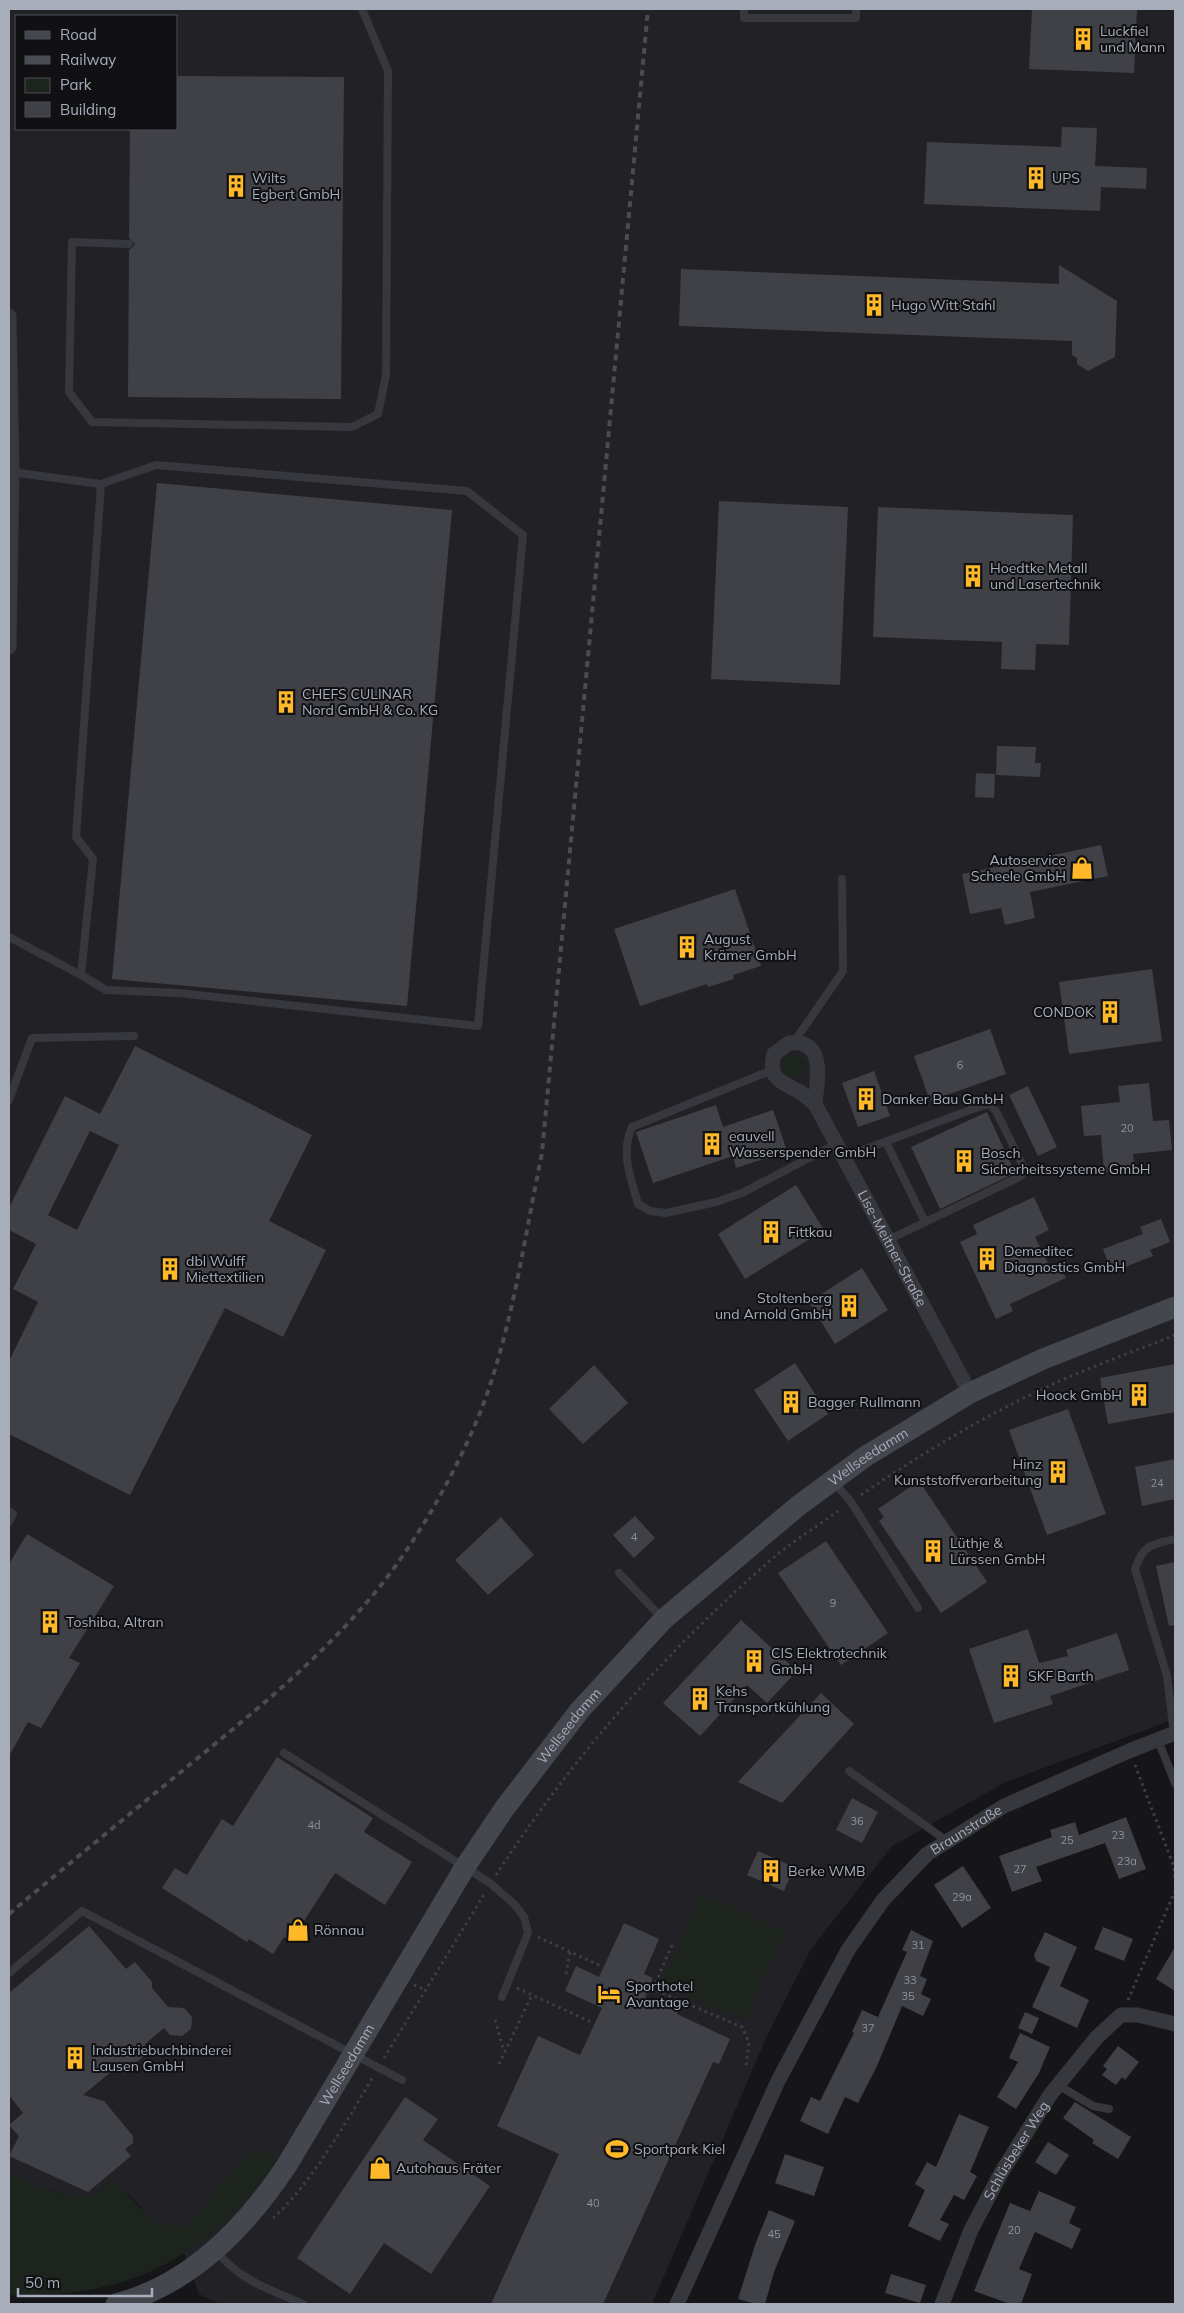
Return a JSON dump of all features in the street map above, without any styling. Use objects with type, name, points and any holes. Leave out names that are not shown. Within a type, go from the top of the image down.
[{"type":"main road","name":"Wellseedamm","points":[[116,2304],[154,2291],[181,2275],[216,2249],[239,2228],[273,2186],[465,1867],[504,1809],[580,1710],[664,1620],[798,1506],[866,1456],[970,1393],[1043,1359],[1175,1307]]},
{"type":"street","points":[[9,316],[11,472],[9,646]]},
{"type":"street","points":[[772,1070],[774,1054],[789,1042],[804,1044],[813,1051],[818,1062],[815,1104]]},
{"type":"street","name":"Lise-Meitner-Straße","points":[[772,1070],[777,1080],[796,1090],[815,1104],[970,1393]]},
{"type":"street","name":"Braunstraße","points":[[678,2304],[778,2081],[848,1950],[883,1900],[926,1854],[1004,1806],[1129,1751],[1175,1734]]},
{"type":"street","points":[[1121,2015],[1138,2015],[1175,2024]]},
{"type":"street","name":"Schlüsbeker Weg","points":[[942,2304],[972,2230],[1001,2172],[1058,2085],[1097,2037],[1121,2015]]},
{"type":"lane","points":[[129,244],[72,242],[69,392],[92,422],[352,427],[378,414],[386,375],[388,71],[362,9]]},
{"type":"lane","points":[[744,9],[744,18],[856,18],[856,9]]},
{"type":"lane","points":[[9,937],[106,990],[179,992],[478,1026],[523,535],[468,491],[156,464],[101,484],[11,472]]},
{"type":"lane","points":[[81,975],[93,859],[76,837],[101,484]]},
{"type":"lane","points":[[794,1042],[843,970],[842,878]]},
{"type":"lane","points":[[9,1100],[32,1038],[134,1036]]},
{"type":"lane","points":[[772,1070],[632,1127],[627,1140],[626,1163],[638,1204],[650,1212],[666,1213],[716,1202],[742,1193],[840,1151],[886,1142],[989,1104],[996,1111],[1025,1170],[1021,1176],[888,1240]]},
{"type":"lane","points":[[886,1142],[925,1222]]},
{"type":"lane","points":[[833,1480],[851,1502],[918,1608]]},
{"type":"lane","points":[[9,1511],[13,1514],[9,1522]]},
{"type":"lane","points":[[1175,1538],[1151,1544],[1140,1555],[1135,1569],[1167,1676],[1175,1734]]},
{"type":"lane","points":[[619,1573],[664,1620]]},
{"type":"lane","points":[[1158,1740],[1175,1783]]},
{"type":"lane","points":[[284,1753],[490,1883],[514,1904],[524,1917],[528,1933],[502,1997]]},
{"type":"lane","points":[[849,1771],[947,1841]]},
{"type":"lane","points":[[9,1973],[82,1911],[402,2080]]},
{"type":"lane","points":[[1058,2085],[1093,2106],[1108,2109]]},
{"type":"lane","points":[[216,2249],[224,2260],[246,2280],[303,2304]]},
{"type":"path","points":[[267,2224],[297,2192],[330,2147],[490,1883],[556,1788],[610,1722],[677,1648],[781,1552],[925,1452],[998,1412],[1068,1377],[1175,1334]]},
{"type":"path","points":[[1129,1751],[1174,1867],[1175,1880]]},
{"type":"path","points":[[1121,2015],[1175,1891]]},
{"type":"path","points":[[528,1933],[601,1966]]},
{"type":"path","points":[[672,1945],[653,1989],[742,2027],[749,2042],[746,2066]]},
{"type":"path","points":[[566,1974],[570,1952]]},
{"type":"path","points":[[507,1984],[591,2022]]},
{"type":"path","points":[[499,2064],[532,1995]]},
{"type":"path","points":[[495,2020],[504,2052]]},
{"type":"shaded area","points":[[9,9],[1175,9],[1175,1719],[1006,1782],[892,1846],[811,1949],[767,2036],[652,2304],[220,2304],[199,2294],[184,2253],[113,2178],[89,2197],[44,2190],[9,2174]]},
{"type":"green space","points":[[794,1055],[802,1058],[805,1066],[802,1074],[794,1077],[786,1074],[783,1066],[786,1058]]},
{"type":"green space","points":[[701,1894],[785,1931],[745,2021],[661,1985]]},
{"type":"green space","points":[[258,2150],[274,2158],[270,2173],[266,2178],[208,2236],[163,2266],[112,2285],[85,2291],[32,2296],[9,2295],[9,2174],[44,2190],[89,2197],[113,2178],[137,2204],[155,2219],[175,2227],[187,2226],[243,2158]]},
{"type":"building","name":"Luckfiel und Mann","points":[[1032,9],[1137,9],[1134,73],[1029,69]]},
{"type":"building","name":"Wilts Egbert GmbH","points":[[178,76],[344,77],[341,399],[128,397],[129,250],[135,244],[129,238],[130,130],[178,130]]},
{"type":"building","name":"UPS","points":[[1062,127],[1097,128],[1095,166],[1147,168],[1146,189],[1101,187],[1100,211],[924,204],[927,142],[1061,147]]},
{"type":"building","name":"Hugo Witt Stahl","points":[[1059,265],[1117,301],[1115,357],[1088,371],[1077,364],[1077,358],[1072,355],[1072,341],[679,326],[681,269],[1059,284]]},
{"type":"building","name":"CHEFS CULINAR Nord GmbH & Co. KG","points":[[157,483],[452,510],[407,1006],[112,979]]},
{"type":"building","points":[[719,501],[848,507],[840,685],[711,679]]},
{"type":"building","name":"Hoedtke Metall und Lasertechnik","points":[[878,507],[1073,515],[1069,645],[1036,644],[1035,670],[1001,669],[1002,642],[873,637]]},
{"type":"building","points":[[997,746],[1036,747],[1035,763],[1041,763],[1040,777],[996,775]]},
{"type":"building","points":[[976,773],[995,774],[994,798],[975,797]]},
{"type":"building","points":[[1101,845],[1108,876],[1030,892],[1035,918],[1005,925],[1001,908],[970,914],[962,874]]},
{"type":"building","name":"August Krämer GmbH","points":[[735,889],[761,966],[733,975],[734,979],[708,987],[707,984],[640,1006],[614,929]]},
{"type":"building","name":"CONDOK","points":[[1152,969],[1162,1041],[1069,1054],[1059,982]]},
{"type":"building","points":[[990,1029],[1006,1074],[930,1101],[914,1056]]},
{"type":"building","name":"dbl Wulff Miettextilien","points":[[135,1046],[312,1135],[269,1221],[326,1250],[283,1337],[225,1308],[130,1495],[9,1434],[9,1361],[38,1302],[13,1289],[36,1244],[9,1230],[9,1208],[65,1096],[100,1114]],"holes":[[[90,1131],[119,1145],[77,1230],[48,1215]]]},
{"type":"building","name":"Danker Bau GmbH","points":[[874,1071],[890,1116],[858,1127],[842,1083]]},
{"type":"building","points":[[1149,1083],[1153,1121],[1169,1120],[1172,1150],[1133,1154],[1135,1170],[1104,1173],[1101,1135],[1084,1136],[1081,1106],[1120,1102],[1118,1086]]},
{"type":"building","points":[[1028,1086],[1057,1147],[1038,1156],[1009,1095]]},
{"type":"building","name":"eauvell Wasserspender GmbH","points":[[716,1105],[723,1127],[773,1110],[787,1151],[736,1168],[733,1156],[653,1183],[636,1132]]},
{"type":"building","name":"Bosch Sicherheitssysteme GmbH","points":[[987,1112],[1015,1173],[940,1209],[911,1147]]},
{"type":"building","name":"Fittkau","points":[[796,1185],[824,1230],[745,1279],[718,1234]]},
{"type":"building","name":"Demeditec Diagnostics GmbH","points":[[1034,1197],[1049,1230],[1035,1237],[1051,1269],[1060,1265],[1066,1278],[1010,1304],[1013,1311],[996,1319],[960,1242],[977,1234],[973,1225]]},
{"type":"building","points":[[1161,1219],[1170,1242],[1150,1250],[1153,1256],[1125,1267],[1124,1265],[1111,1270],[1103,1249],[1143,1234],[1140,1227]]},
{"type":"building","name":"Stoltenberg und Arnold GmbH","points":[[862,1268],[888,1310],[835,1344],[809,1302]]},
{"type":"building","name":"Bagger Rullmann","points":[[795,1363],[828,1414],[788,1441],[754,1390]]},
{"type":"building","name":"Hoock GmbH","points":[[1175,1364],[1175,1412],[1108,1424],[1100,1378]]},
{"type":"building","points":[[594,1365],[628,1403],[583,1444],[549,1409]]},
{"type":"building","name":"Hinz Kunststoffverarbeitung","points":[[1068,1409],[1106,1514],[1047,1535],[1009,1430]]},
{"type":"building","points":[[1175,1459],[1175,1499],[1142,1506],[1135,1467]]},
{"type":"building","name":"Lüthje & Lürssen GmbH","points":[[919,1481],[987,1582],[941,1613],[879,1521],[884,1517],[878,1509]]},
{"type":"building","points":[[635,1516],[655,1538],[634,1558],[613,1535]]},
{"type":"building","points":[[501,1517],[534,1555],[488,1595],[455,1560]]},
{"type":"building","name":"Toshiba, Altran","points":[[27,1534],[114,1586],[69,1658],[80,1663],[41,1728],[28,1722],[9,1756],[9,1564]]},
{"type":"building","points":[[826,1541],[888,1633],[841,1665],[778,1573]]},
{"type":"building","points":[[1175,1562],[1175,1625],[1169,1626],[1156,1566]]},
{"type":"building","points":[[741,1620],[797,1671],[767,1703],[747,1685],[700,1736],[663,1703]]},
{"type":"building","name":"SKF Barth","points":[[1028,1629],[1039,1663],[1068,1656],[1066,1650],[1117,1633],[1129,1670],[1050,1696],[1053,1704],[994,1723],[969,1649]]},
{"type":"building","points":[[821,1693],[854,1724],[782,1803],[738,1782]]},
{"type":"building","points":[[277,1757],[373,1818],[364,1832],[412,1862],[385,1905],[335,1873],[291,1941],[284,1937],[273,1954],[249,1939],[247,1942],[162,1888],[175,1868],[187,1875],[222,1819],[233,1826]]},
{"type":"building","points":[[852,1798],[878,1812],[862,1843],[836,1830]]},
{"type":"building","points":[[1126,1817],[1146,1869],[1119,1879],[1105,1843],[1036,1867],[1042,1881],[1012,1892],[999,1856],[1052,1837],[1050,1830],[1075,1822],[1079,1835]]},
{"type":"building","name":"Berke WMB","points":[[758,1851],[794,1867],[784,1891],[747,1875]]},
{"type":"building","points":[[963,1866],[991,1908],[962,1928],[934,1885]]},
{"type":"building","points":[[624,1923],[659,1939],[644,1974],[653,1978],[645,1997],[730,2039],[719,2064],[713,2062],[603,2304],[491,2304],[559,2154],[497,2126],[538,2036],[580,2055],[602,2008],[565,1991],[576,1966],[599,1977]]},
{"type":"building","name":"Industriebuchbinderei Lausen GmbH","points":[[89,1926],[126,1969],[135,1962],[152,1982],[152,1988],[168,2007],[184,2008],[192,2017],[191,2029],[182,2036],[170,2035],[164,2028],[145,2044],[144,2056],[135,2063],[123,2062],[83,2095],[104,2101],[133,2136],[133,2143],[125,2149],[131,2156],[88,2192],[9,2156],[19,2136],[9,2125],[23,2113],[9,2095],[9,1993]]},
{"type":"building","points":[[1103,1927],[1133,1939],[1124,1961],[1094,1949]]},
{"type":"building","points":[[911,1930],[933,1941],[920,1976],[927,1979],[921,1994],[931,1999],[923,2016],[902,2006],[877,2066],[858,2103],[845,2097],[828,2134],[800,2121],[811,2097],[820,2101],[854,2033],[852,2032],[862,2010],[878,2017],[907,1952],[902,1950]]},
{"type":"building","points":[[1045,1932],[1077,1947],[1060,1986],[1089,2000],[1077,2028],[1032,2007],[1050,1967],[1036,1961],[1034,1955]]},
{"type":"building","points":[[1175,1947],[1175,1991],[1156,1979]]},
{"type":"building","points":[[1025,2012],[1039,2018],[1032,2034],[1018,2028]]},
{"type":"building","points":[[1020,2033],[1050,2047],[1039,2073],[1016,2109],[997,2097],[1018,2062],[1009,2058]]},
{"type":"building","points":[[1118,2046],[1139,2062],[1125,2080],[1122,2077],[1116,2085],[1102,2075],[1107,2069],[1103,2066]]},
{"type":"building","points":[[405,2097],[438,2119],[423,2140],[490,2186],[431,2274],[384,2243],[350,2294],[297,2258]]},
{"type":"building","points":[[1075,2102],[1131,2137],[1118,2159],[1092,2143],[1094,2140],[1063,2118]]},
{"type":"building","points":[[959,2114],[989,2127],[970,2172],[977,2176],[964,2200],[954,2195],[940,2220],[949,2224],[940,2241],[908,2226],[925,2190],[915,2184],[927,2162],[936,2167]]},
{"type":"building","points":[[1048,2142],[1069,2155],[1056,2175],[1035,2162]]},
{"type":"building","points":[[785,2154],[824,2167],[814,2196],[775,2183]]},
{"type":"building","points":[[1039,2191],[1076,2207],[1069,2223],[1081,2229],[1072,2249],[1035,2232],[1019,2269],[1032,2274],[1021,2304],[1010,2304],[974,2291],[1010,2203],[1030,2211]]},
{"type":"building","points":[[769,2210],[795,2221],[774,2272],[765,2304],[756,2304],[738,2299],[755,2245]]},
{"type":"building","points":[[891,2274],[926,2285],[920,2303],[885,2293]]},
{"type":"railway","points":[[9,1914],[248,1716],[297,1674],[343,1629],[385,1580],[423,1525],[456,1466],[487,1393],[507,1326],[542,1153],[648,9]]},
{"type":"place","name":"Luckfiel und Mann","points":[[1083,39]]},
{"type":"place","name":"UPS","points":[[1036,178]]},
{"type":"place","name":"Wilts Egbert GmbH","points":[[236,186]]},
{"type":"place","name":"Hugo Witt Stahl","points":[[874,305]]},
{"type":"place","name":"Hoedtke Metall und Lasertechnik","points":[[973,576]]},
{"type":"place","name":"CHEFS CULINAR Nord GmbH & Co. KG","points":[[286,702]]},
{"type":"place","name":"Autoservice Scheele GmbH","points":[[1082,868]]},
{"type":"place","name":"August Krämer GmbH","points":[[687,947]]},
{"type":"place","name":"CONDOK","points":[[1110,1012]]},
{"type":"place","name":"Danker Bau GmbH","points":[[866,1099]]},
{"type":"place","name":"eauvell Wasserspender GmbH","points":[[712,1144]]},
{"type":"place","name":"Bosch Sicherheitssysteme GmbH","points":[[964,1161]]},
{"type":"place","name":"Fittkau","points":[[771,1232]]},
{"type":"place","name":"Demeditec Diagnostics GmbH","points":[[987,1259]]},
{"type":"place","name":"dbl Wulff Miettextilien","points":[[170,1269]]},
{"type":"place","name":"Stoltenberg und Arnold GmbH","points":[[849,1306]]},
{"type":"place","name":"Hoock GmbH","points":[[1139,1395]]},
{"type":"place","name":"Bagger Rullmann","points":[[791,1402]]},
{"type":"place","name":"Hinz Kunststoffverarbeitung","points":[[1058,1472]]},
{"type":"place","name":"Lüthje & Lürssen GmbH","points":[[933,1551]]},
{"type":"place","name":"Toshiba, Altran","points":[[50,1622]]},
{"type":"place","name":"CIS Elektrotechnik GmbH","points":[[754,1661]]},
{"type":"place","name":"SKF Barth","points":[[1011,1676]]},
{"type":"place","name":"Kehs Transportkühlung","points":[[700,1699]]},
{"type":"place","name":"Berke WMB","points":[[771,1871]]},
{"type":"place","name":"Rönnau","points":[[298,1930]]},
{"type":"place","name":"Sporthotel Avantage","points":[[609,1994]]},
{"type":"place","name":"Industriebuchbinderei Lausen GmbH","points":[[75,2058]]},
{"type":"place","name":"Sportpark Kiel","points":[[617,2149]]},
{"type":"place","name":"Autohaus Fräter","points":[[380,2168]]}]
